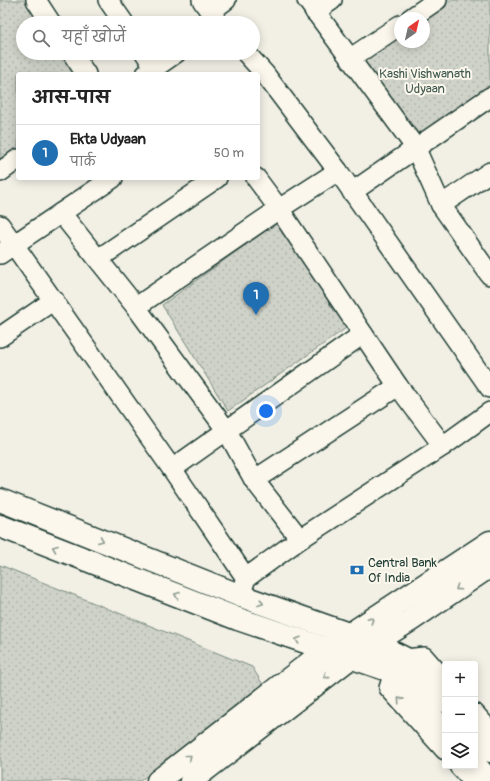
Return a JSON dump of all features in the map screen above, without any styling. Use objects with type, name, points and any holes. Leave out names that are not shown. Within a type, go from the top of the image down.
[{"type":"main road","points":[[0,500],[243,587],[348,635],[374,643],[442,699]]},
{"type":"main road","points":[[0,526],[238,619],[326,650],[350,658],[400,665],[442,728]]},
{"type":"main road","points":[[158,781],[326,650],[490,542]]},
{"type":"main road","points":[[191,781],[350,658],[411,620],[490,566]]},
{"type":"main road","points":[[478,737],[490,751]]},
{"type":"main road","points":[[478,768],[490,781]]},
{"type":"street","points":[[36,0],[46,16]]},
{"type":"street","points":[[108,0],[119,16]]},
{"type":"street","points":[[210,12],[226,0]]},
{"type":"street","points":[[332,0],[311,6],[416,147],[441,205],[483,251],[490,275]]},
{"type":"street","points":[[419,12],[437,0]]},
{"type":"street","points":[[351,58],[394,29]]},
{"type":"street","points":[[77,60],[85,72]]},
{"type":"street","points":[[148,65],[160,60]]},
{"type":"street","points":[[251,60],[259,72]]},
{"type":"street","points":[[261,75],[338,171],[490,388]]},
{"type":"street","points":[[352,192],[490,97]]},
{"type":"street","points":[[0,172],[16,160]]},
{"type":"street","points":[[136,307],[279,209],[338,171]]},
{"type":"street","points":[[441,205],[490,172]]},
{"type":"street","points":[[7,249],[110,180]]},
{"type":"street","points":[[98,260],[214,180]]},
{"type":"street","points":[[257,180],[279,209],[398,386],[443,446]]},
{"type":"street","points":[[61,213],[136,307],[227,431],[254,480],[300,539]]},
{"type":"street","points":[[0,225],[7,249],[54,300],[172,469],[243,587],[300,539],[443,446],[490,412]]},
{"type":"street","points":[[0,338],[54,300]]},
{"type":"street","points":[[172,469],[363,334]]},
{"type":"street","points":[[254,480],[398,386]]},
{"type":"street","points":[[442,678],[424,657],[400,665],[389,688],[442,747]]},
{"type":"street","points":[[478,717],[490,731]]},
{"type":"street","points":[[463,769],[473,781]]},
{"type":"green space","points":[[0,0],[27,0],[37,16],[16,16],[16,60],[67,60],[76,72],[16,72],[16,156],[0,168]]},
{"type":"green space","name":"Kashi Vishwanath Udyaan","points":[[447,0],[490,0],[490,85],[415,137],[361,59],[394,36],[394,48],[430,48],[430,12]]},
{"type":"green space","points":[[280,220],[349,326],[228,411],[162,305]]},
{"type":"green space","points":[[0,565],[252,667],[265,688],[140,781],[0,781]]},
{"type":"place","name":"Ekta Udyaan","points":[[256,315]]},
{"type":"place","name":"Central Bank Of India","points":[[357,570]]}]
